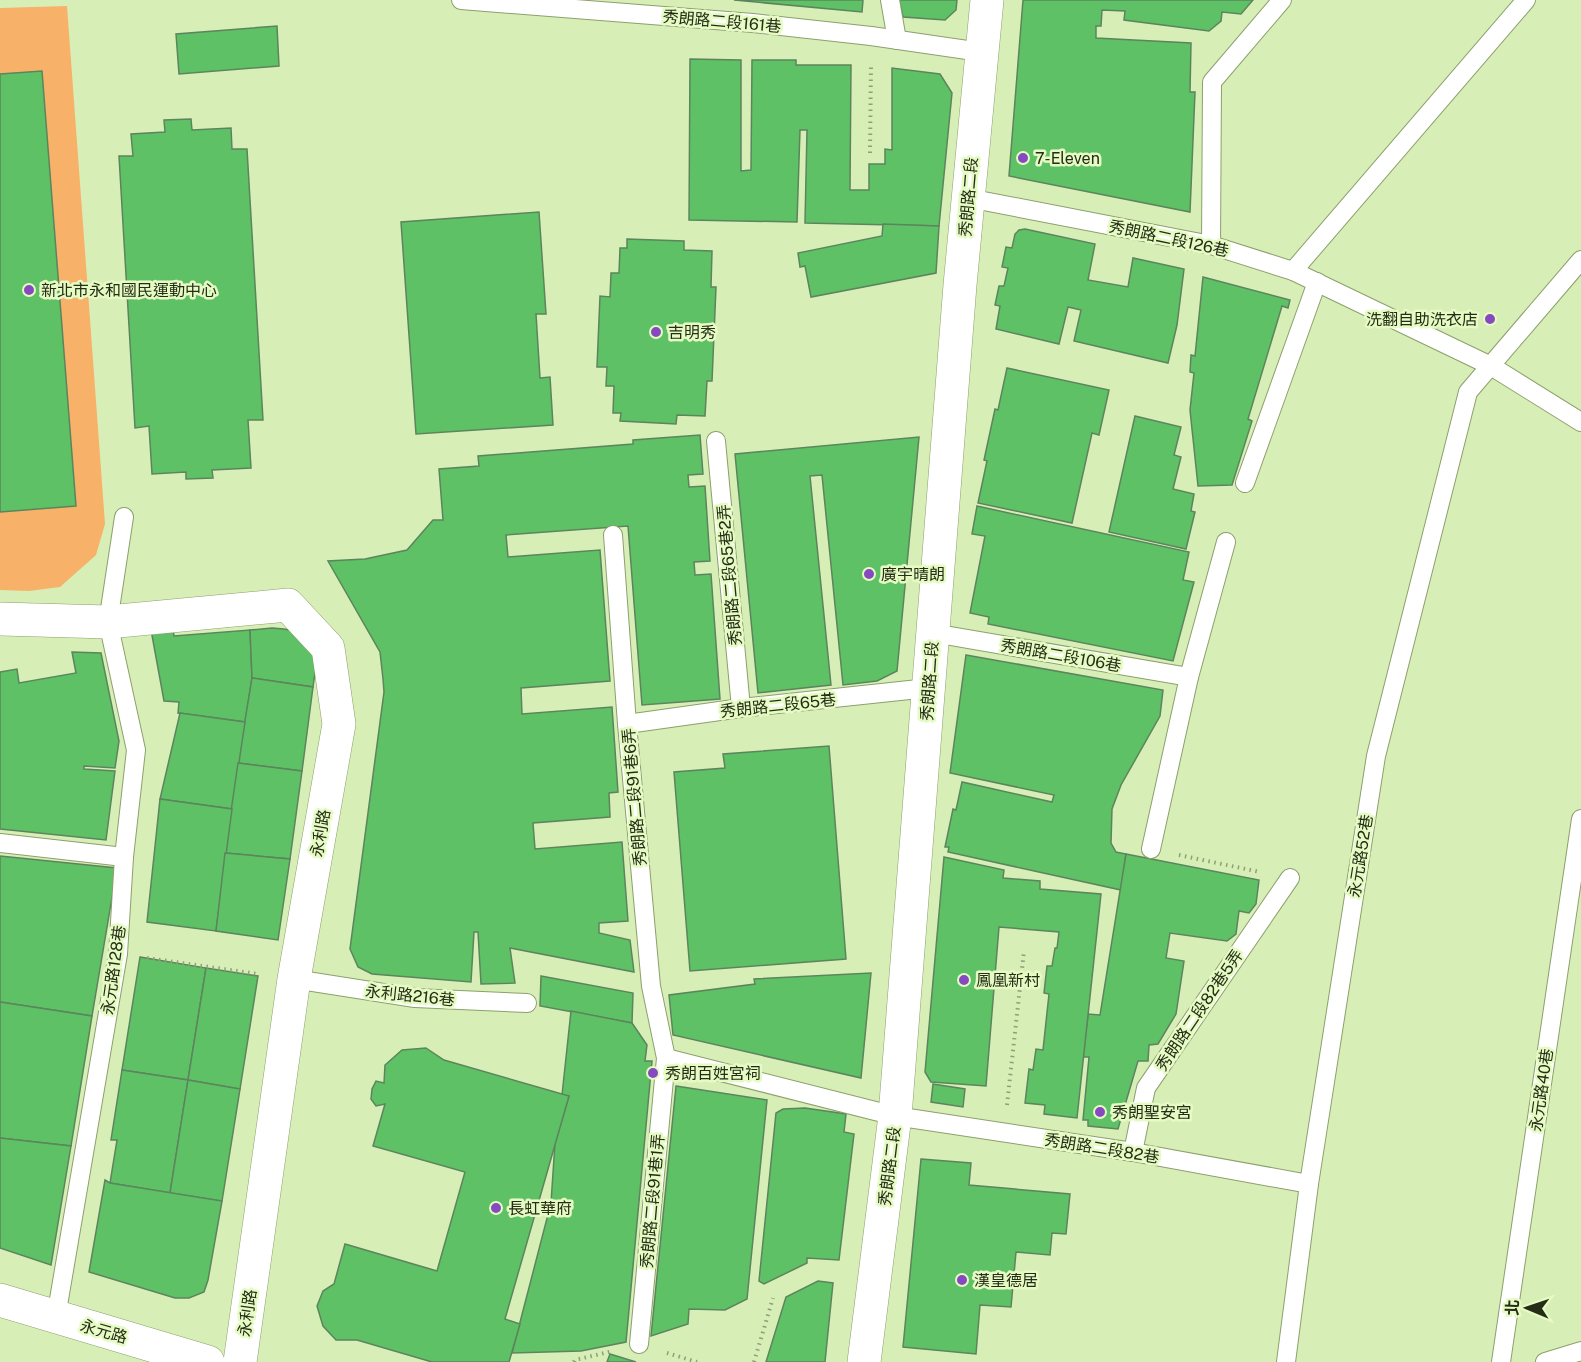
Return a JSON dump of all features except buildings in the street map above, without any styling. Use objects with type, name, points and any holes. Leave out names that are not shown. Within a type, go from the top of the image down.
[{"type":"street","name":"秀朗路二段","points":[[864,1362],[895,1116],[960,285],[987,0]]},
{"type":"street","name":"永利路","points":[[0,619],[108,622],[288,604],[328,648],[339,724],[294,979],[240,1362]]},
{"type":"street","name":"永元路","points":[[0,1300],[208,1362]]},
{"type":"lane","name":"秀朗路二段161巷","points":[[461,0],[753,23],[871,36],[981,52]]},
{"type":"lane","points":[[890,0],[897,40]]},
{"type":"lane","points":[[1210,245],[1212,82],[1282,0]]},
{"type":"lane","points":[[1293,271],[1526,0]]},
{"type":"lane","name":"秀朗路二段126巷","points":[[969,198],[1210,245],[1293,271],[1491,366],[1581,422]]},
{"type":"lane","name":"永元路52巷","points":[[1286,1362],[1309,1184],[1376,756],[1468,392],[1581,260]]},
{"type":"lane","points":[[1245,483],[1317,282]]},
{"type":"lane","name":"秀朗路二段65巷2弄","points":[[716,441],[741,708]]},
{"type":"lane","points":[[108,622],[124,517]]},
{"type":"lane","name":"秀朗路二段91巷6弄","points":[[613,535],[627,724],[651,986],[666,1058]]},
{"type":"lane","points":[[1151,849],[1189,677],[1226,542]]},
{"type":"lane","name":"永元路128巷","points":[[56,1317],[118,954],[124,857],[136,750],[108,622]]},
{"type":"lane","name":"秀朗路二段106巷","points":[[933,633],[1189,677]]},
{"type":"lane","name":"秀朗路二段65巷","points":[[627,724],[741,708],[928,688]]},
{"type":"lane","name":"永元路40巷","points":[[1502,1362],[1581,819]]},
{"type":"lane","points":[[0,843],[124,857]]},
{"type":"lane","name":"秀朗路二段82巷5弄","points":[[1133,1152],[1146,1088],[1290,878]]},
{"type":"lane","name":"永利路216巷","points":[[294,979],[415,998],[527,1003]]},
{"type":"lane","name":"秀朗路二段82巷","points":[[666,1058],[895,1116],[1133,1152],[1309,1184]]},
{"type":"lane","name":"秀朗路二段91巷1弄","points":[[639,1344],[666,1058]]},
{"type":"lane","points":[[1545,1362],[1581,1351]]},
{"type":"path","points":[[870,153],[871,36]]},
{"type":"path","points":[[1151,849],[1290,878]]},
{"type":"path","points":[[1004,1132],[1024,951]]},
{"type":"path","points":[[118,954],[294,979]]},
{"type":"path","points":[[754,1362],[773,1298]]},
{"type":"shaded area","points":[[67,6],[105,524],[96,555],[60,587],[29,591],[0,590],[0,8]]},
{"type":"place","name":"7-Eleven","points":[[1023,158]]},
{"type":"place","name":"新北市永和國民運動中心","points":[[29,290]]},
{"type":"place","name":"洗翻自助洗衣店","points":[[1490,319]]},
{"type":"place","name":"吉明秀","points":[[656,332]]},
{"type":"place","name":"廣宇晴朗","points":[[869,574]]},
{"type":"place","name":"鳳凰新村","points":[[964,980]]},
{"type":"place","name":"秀朗百姓宮祠","points":[[653,1073]]},
{"type":"place","name":"秀朗聖安宮","points":[[1100,1112]]},
{"type":"place","name":"長虹華府","points":[[496,1208]]},
{"type":"place","name":"漢皇德居","points":[[962,1280]]}]
